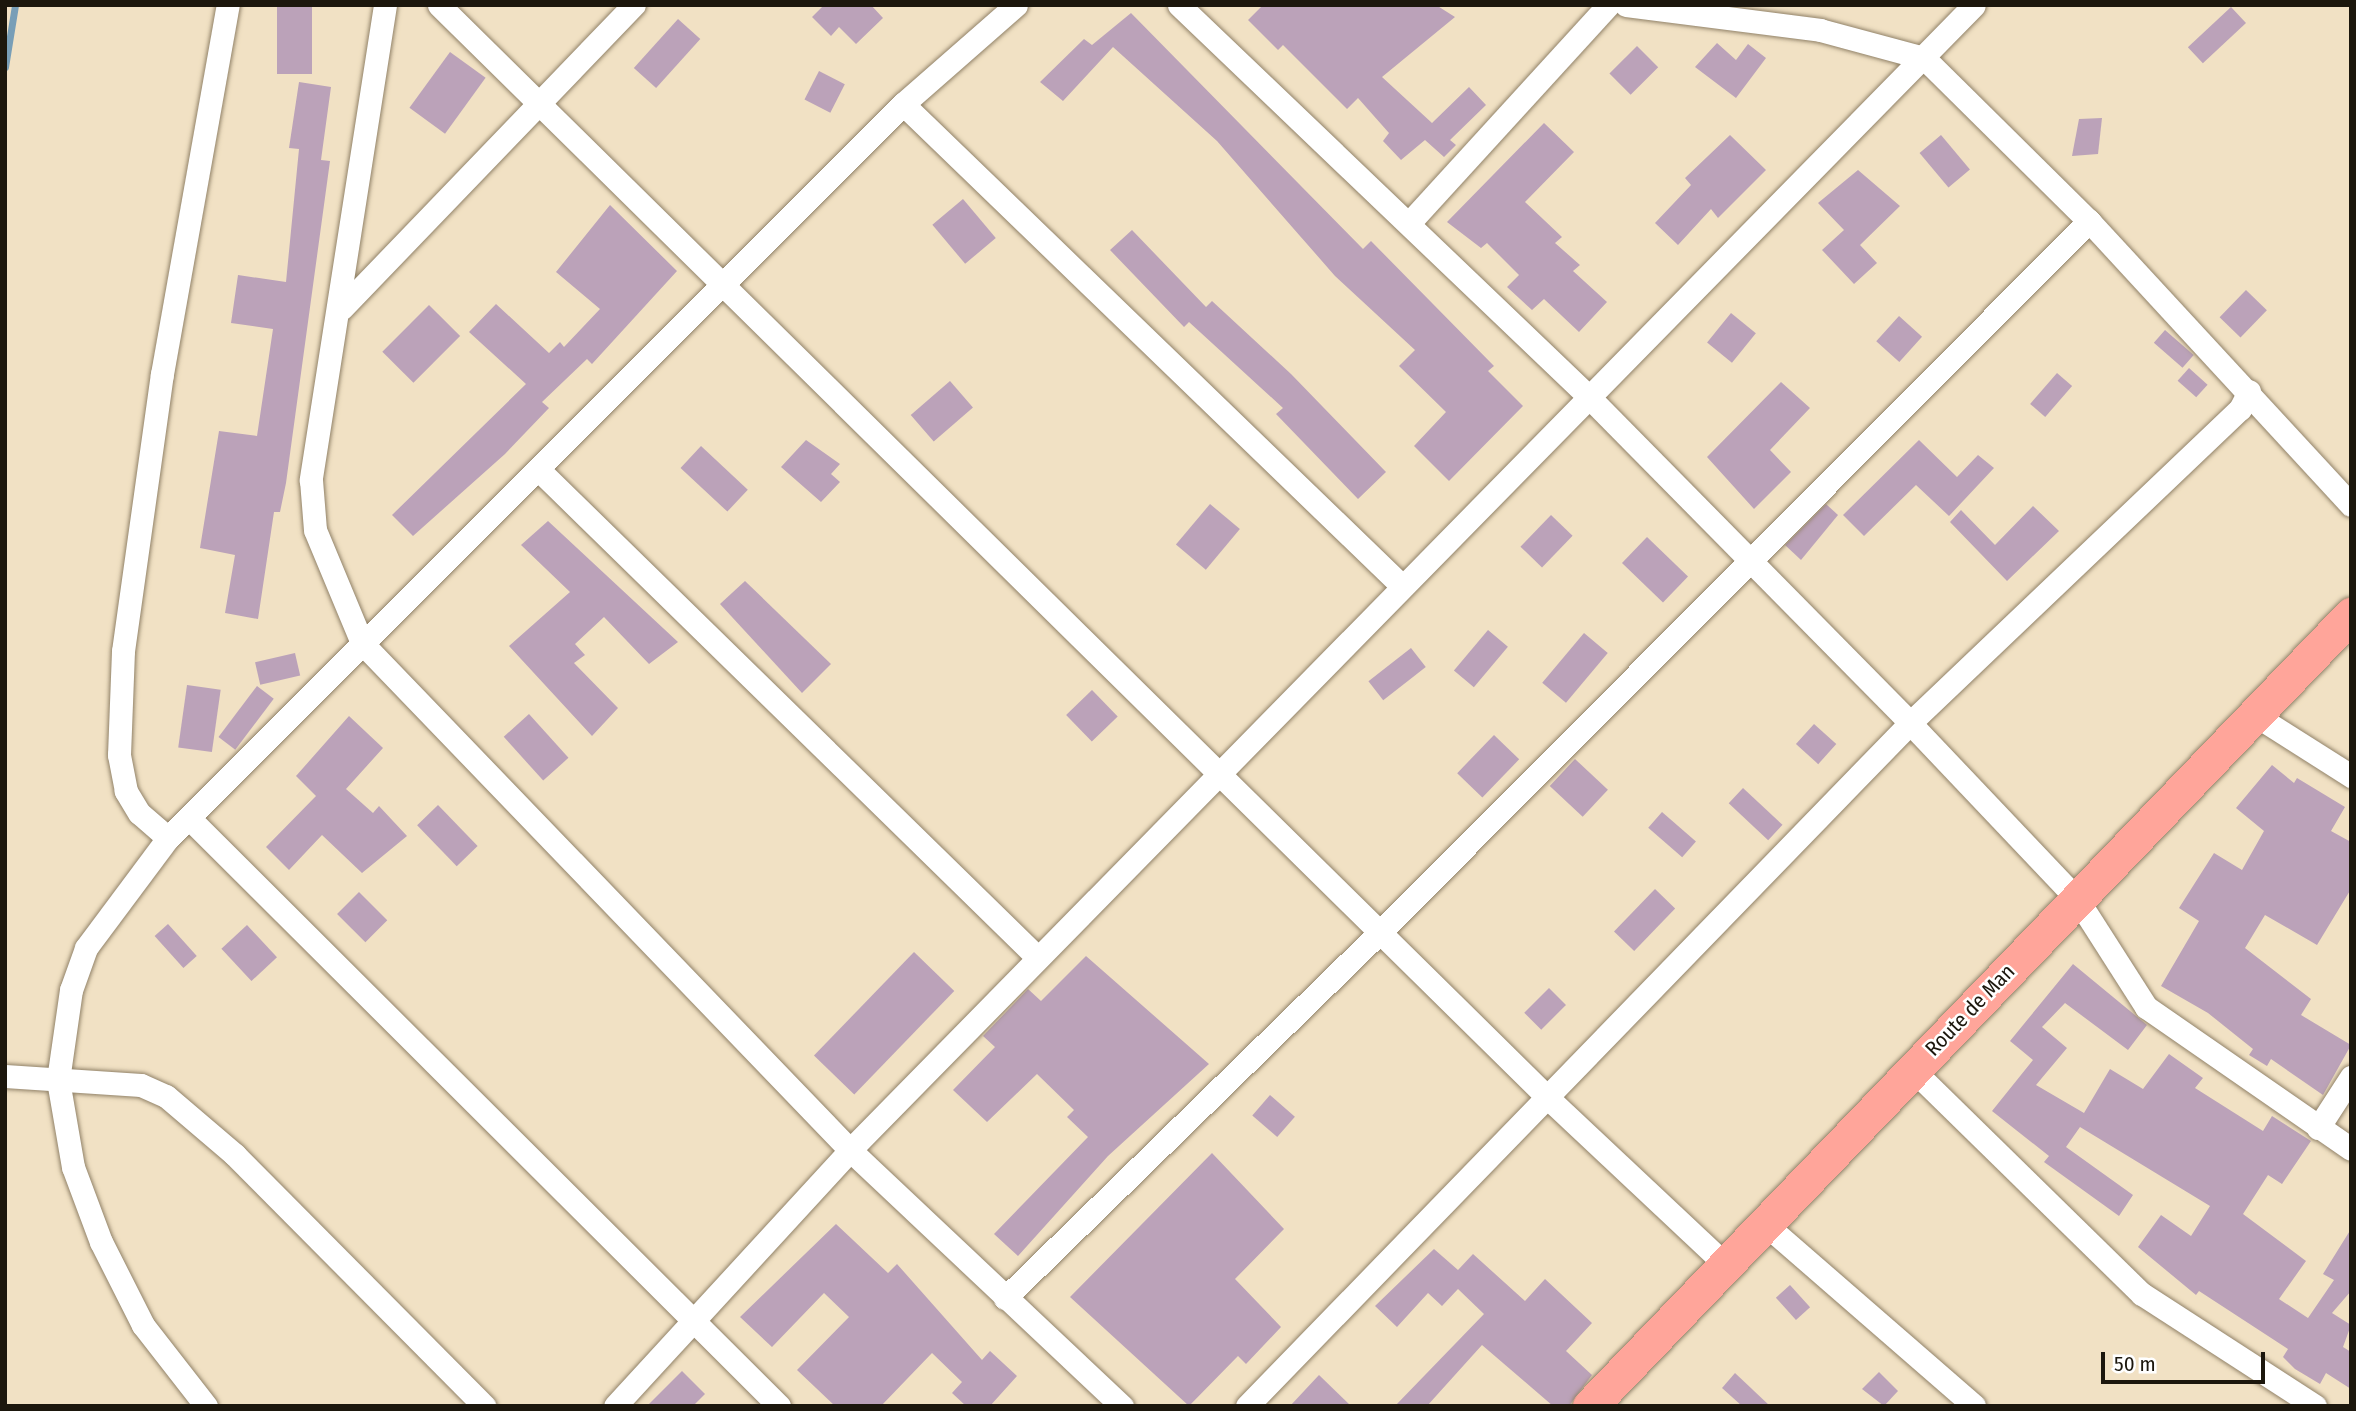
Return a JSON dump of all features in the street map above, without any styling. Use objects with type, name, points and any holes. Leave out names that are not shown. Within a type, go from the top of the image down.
[{"type":"highway","name":"Route de Man","points":[[1590,1406],[2351,615]]},
{"type":"street","points":[[168,838],[139,813],[126,791],[119,755],[123,651],[162,374],[228,5]]},
{"type":"street","points":[[385,5],[342,308],[311,480],[315,530],[362,643],[850,1150],[1122,1406]]},
{"type":"street","points":[[439,5],[720,286],[1548,1098],[1726,1265]]},
{"type":"street","points":[[342,308],[540,106],[634,5]]},
{"type":"street","points":[[206,1406],[144,1325],[101,1242],[73,1167],[58,1080],[71,990],[86,948],[168,838],[903,104],[1016,5]]},
{"type":"street","points":[[1179,5],[1410,222],[1589,397],[1910,723],[2077,899],[2146,1007],[2351,1149]]},
{"type":"street","points":[[1410,222],[1608,5]]},
{"type":"street","points":[[1626,5],[1820,30],[1924,58],[2090,221],[2351,505]]},
{"type":"street","points":[[615,1406],[850,1150],[1401,585],[1974,5]]},
{"type":"street","points":[[903,104],[1401,585]]},
{"type":"street","points":[[1005,1298],[1380,933],[1749,558],[2090,221]]},
{"type":"street","points":[[1247,1406],[1910,723],[2240,409],[2249,391]]},
{"type":"street","points":[[539,470],[1038,958]]},
{"type":"street","points":[[2255,715],[2351,776]]},
{"type":"street","points":[[189,818],[779,1406]]},
{"type":"street","points":[[1913,1070],[2142,1294],[2315,1406]]},
{"type":"street","points":[[5,1076],[141,1085],[193,1115],[484,1406]]},
{"type":"street","points":[[2318,1128],[2351,1077]]},
{"type":"street","points":[[1765,1224],[1974,1406]]},
{"type":"building","points":[[277,5],[312,5],[312,74],[277,74]]},
{"type":"building","points":[[824,5],[871,5],[883,18],[856,44],[839,27],[831,36],[812,17]]},
{"type":"building","points":[[1263,5],[1436,5],[1455,17],[1382,77],[1432,123],[1469,87],[1486,105],[1450,140],[1456,145],[1444,157],[1425,140],[1401,160],[1383,141],[1389,133],[1358,98],[1347,109],[1283,45],[1278,50],[1248,20]]},
{"type":"building","points":[[2231,7],[2246,23],[2203,63],[2188,47]]},
{"type":"building","points":[[1131,13],[1363,249],[1371,241],[1494,366],[1488,371],[1523,406],[1449,481],[1414,446],[1446,412],[1399,366],[1415,350],[1335,276],[1217,141],[1113,47],[1063,101],[1040,82],[1084,39],[1092,45]]},
{"type":"building","points":[[678,19],[700,39],[656,88],[634,68]]},
{"type":"building","points":[[1717,43],[1736,60],[1748,44],[1766,58],[1736,98],[1695,67]]},
{"type":"building","points":[[1637,46],[1658,67],[1631,95],[1609,74]]},
{"type":"building","points":[[450,52],[486,78],[445,134],[409,108]]},
{"type":"building","points":[[819,71],[845,84],[830,113],[804,100]]},
{"type":"building","points":[[299,82],[331,87],[321,160],[330,161],[286,483],[280,512],[274,512],[258,619],[225,613],[235,555],[200,548],[219,431],[257,436],[273,329],[231,323],[238,275],[286,282],[299,149],[289,148]]},
{"type":"building","points":[[2102,118],[2098,154],[2072,156],[2079,119]]},
{"type":"building","points":[[1544,123],[1574,152],[1525,202],[1562,237],[1555,243],[1580,265],[1573,271],[1607,302],[1579,332],[1544,299],[1532,310],[1507,287],[1519,275],[1487,243],[1481,248],[1447,222]]},
{"type":"building","points":[[1730,135],[1766,170],[1718,218],[1711,209],[1678,245],[1655,223],[1691,185],[1685,178]]},
{"type":"building","points":[[1941,135],[1970,169],[1948,187],[1920,153]]},
{"type":"building","points":[[1858,170],[1900,206],[1860,245],[1877,263],[1854,284],[1822,250],[1844,230],[1818,203]]},
{"type":"building","points":[[963,199],[996,238],[965,264],[932,225]]},
{"type":"building","points":[[610,205],[677,271],[592,364],[587,359],[542,402],[549,408],[505,454],[413,536],[392,515],[526,384],[469,332],[496,304],[549,353],[560,342],[564,347],[600,309],[556,272]]},
{"type":"building","points":[[1132,230],[1206,307],[1212,301],[1291,374],[1386,472],[1358,499],[1276,414],[1283,408],[1189,322],[1184,327],[1110,250]]},
{"type":"building","points":[[2246,290],[2267,310],[2240,337],[2220,317]]},
{"type":"building","points":[[429,305],[460,336],[413,383],[382,352]]},
{"type":"building","points":[[1731,313],[1756,333],[1732,363],[1707,343]]},
{"type":"building","points":[[1899,316],[1922,337],[1899,362],[1876,341]]},
{"type":"building","points":[[2165,330],[2194,355],[2183,368],[2154,343]]},
{"type":"building","points":[[2189,368],[2208,385],[2196,397],[2178,381]]},
{"type":"building","points":[[2057,373],[2072,386],[2045,417],[2030,404]]},
{"type":"building","points":[[950,381],[973,407],[934,442],[911,415]]},
{"type":"building","points":[[1781,382],[1810,408],[1770,450],[1791,472],[1754,509],[1707,457]]},
{"type":"building","points":[[806,440],[840,464],[831,474],[840,482],[821,502],[781,467]]},
{"type":"building","points":[[1919,440],[1957,477],[1978,455],[1994,468],[1949,516],[1916,485],[1864,536],[1843,515]]},
{"type":"building","points":[[701,446],[748,490],[727,512],[681,468]]},
{"type":"building","points":[[1210,504],[1240,529],[1206,570],[1176,545]]},
{"type":"building","points":[[1826,504],[1838,515],[1801,560],[1785,545]]},
{"type":"building","points":[[2033,506],[2059,531],[2007,581],[1950,522],[1961,510],[1995,545]]},
{"type":"building","points":[[1551,515],[1573,536],[1542,567],[1520,547]]},
{"type":"building","points":[[548,521],[678,642],[649,664],[604,617],[575,644],[585,655],[574,663],[618,708],[592,736],[509,646],[570,592],[521,545]]},
{"type":"building","points":[[1647,537],[1688,577],[1663,602],[1622,563]]},
{"type":"building","points":[[745,581],[831,664],[802,693],[720,604]]},
{"type":"building","points":[[1488,630],[1508,647],[1474,687],[1454,671]]},
{"type":"building","points":[[1584,633],[1608,653],[1566,703],[1542,683]]},
{"type":"building","points":[[1411,648],[1426,667],[1383,700],[1368,681]]},
{"type":"building","points":[[295,653],[300,675],[260,685],[255,662]]},
{"type":"building","points":[[187,685],[221,690],[212,752],[178,747]]},
{"type":"building","points":[[257,686],[274,699],[235,750],[218,737]]},
{"type":"building","points":[[1092,690],[1118,717],[1092,742],[1066,715]]},
{"type":"building","points":[[529,714],[568,758],[543,781],[504,737]]},
{"type":"building","points":[[349,716],[383,748],[346,789],[373,813],[379,806],[407,836],[362,873],[322,835],[289,870],[266,847],[316,796],[296,776]]},
{"type":"building","points":[[1814,724],[1836,744],[1818,764],[1796,744]]},
{"type":"building","points":[[1494,735],[1519,759],[1482,797],[1457,773]]},
{"type":"building","points":[[1575,759],[1608,790],[1583,817],[1550,786]]},
{"type":"building","points":[[2272,765],[2294,783],[2297,778],[2345,807],[2331,831],[2351,842],[2351,889],[2317,945],[2265,915],[2245,948],[2311,999],[2301,1015],[2351,1045],[2323,1095],[2271,1059],[2267,1066],[2249,1055],[2253,1049],[2208,1013],[2161,986],[2199,921],[2179,908],[2214,853],[2242,870],[2264,831],[2236,808]]},
{"type":"building","points":[[1743,788],[1782,825],[1768,840],[1729,803]]},
{"type":"building","points":[[438,805],[478,846],[457,866],[417,825]]},
{"type":"building","points":[[1662,812],[1696,842],[1682,857],[1648,828]]},
{"type":"building","points":[[1655,889],[1675,908],[1634,951],[1614,931]]},
{"type":"building","points":[[359,892],[387,920],[365,942],[337,914]]},
{"type":"building","points":[[168,924],[197,956],[183,968],[155,936]]},
{"type":"building","points":[[247,925],[277,957],[251,981],[221,949]]},
{"type":"building","points":[[914,952],[954,991],[854,1094],[814,1056]]},
{"type":"building","points":[[1086,956],[1209,1064],[1108,1156],[1018,1256],[994,1234],[1088,1137],[1067,1117],[1074,1110],[1037,1074],[987,1122],[953,1090],[995,1047],[983,1036],[1028,989],[1041,1001]]},
{"type":"building","points":[[2073,964],[2147,1025],[2128,1050],[2065,1003],[2042,1027],[2067,1048],[2036,1085],[2084,1113],[2110,1069],[2143,1089],[2169,1054],[2203,1078],[2195,1088],[2263,1131],[2272,1116],[2311,1141],[2282,1184],[2268,1175],[2243,1214],[2306,1261],[2279,1299],[2308,1318],[2334,1280],[2323,1274],[2351,1229],[2351,1291],[2332,1313],[2351,1325],[2343,1347],[2351,1352],[2351,1389],[2326,1373],[2320,1384],[2295,1369],[2283,1357],[2288,1349],[2199,1291],[2196,1295],[2138,1247],[2161,1215],[2191,1236],[2210,1206],[2080,1127],[2066,1147],[2133,1195],[2119,1216],[2044,1162],[2049,1156],[1992,1111],[2033,1060],[2010,1041]]},
{"type":"building","points":[[1549,988],[1566,1005],[1541,1030],[1524,1013]]},
{"type":"building","points":[[1270,1095],[1295,1117],[1277,1137],[1252,1115]]},
{"type":"building","points":[[1212,1153],[1284,1229],[1235,1279],[1281,1327],[1246,1364],[1238,1356],[1189,1406],[1070,1297]]},
{"type":"building","points":[[836,1224],[888,1273],[897,1264],[982,1360],[990,1351],[1017,1376],[990,1406],[966,1406],[952,1393],[962,1382],[932,1353],[881,1406],[835,1406],[797,1370],[849,1317],[824,1293],[772,1347],[740,1317]]},
{"type":"building","points":[[1434,1249],[1458,1270],[1473,1254],[1525,1301],[1545,1279],[1592,1323],[1566,1351],[1592,1375],[1569,1406],[1553,1406],[1482,1345],[1427,1406],[1395,1406],[1484,1314],[1458,1289],[1442,1306],[1428,1293],[1397,1327],[1375,1306]]},
{"type":"building","points":[[1790,1285],[1810,1307],[1796,1320],[1776,1298]]},
{"type":"building","points":[[682,1371],[705,1394],[693,1406],[647,1406]]},
{"type":"building","points":[[1879,1372],[1898,1391],[1884,1406],[1862,1389]]},
{"type":"building","points":[[1735,1373],[1770,1406],[1742,1406],[1722,1388]]},
{"type":"building","points":[[1319,1375],[1351,1406],[1290,1406]]},
{"type":"waterway","points":[[5,67],[15,5]]}]
